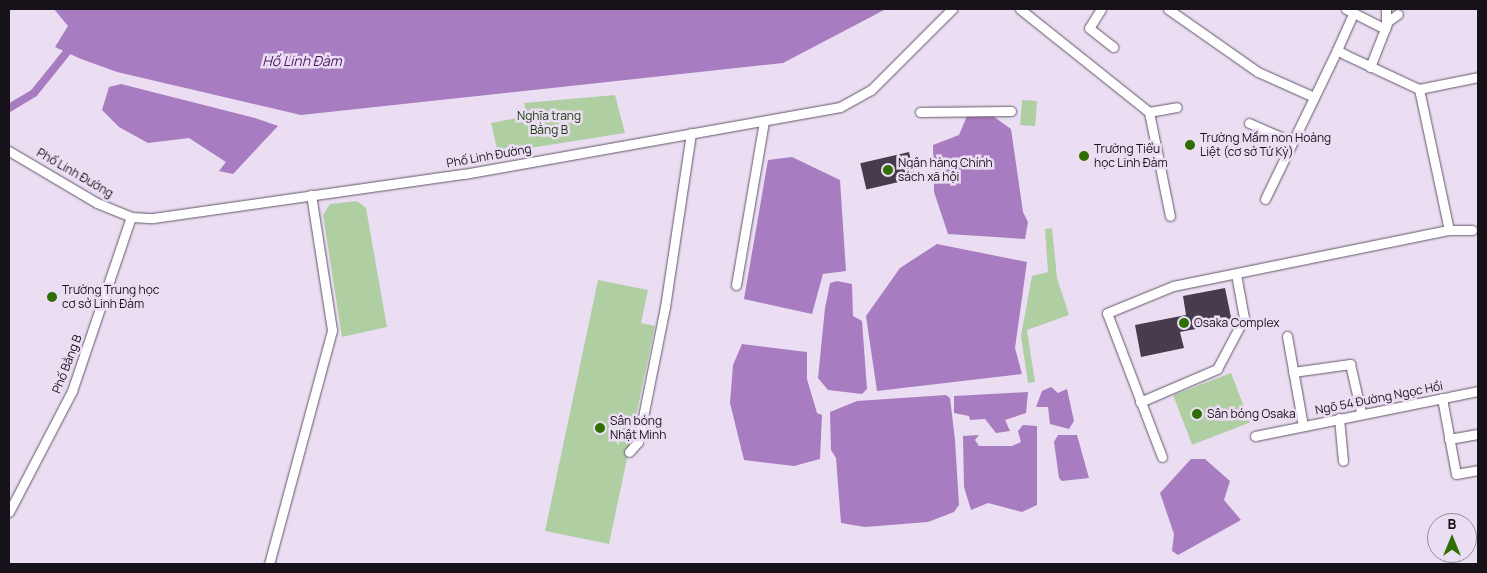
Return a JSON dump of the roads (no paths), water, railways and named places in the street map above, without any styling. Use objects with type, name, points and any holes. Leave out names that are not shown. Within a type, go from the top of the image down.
[{"type":"street","name":"Phố Linh Đường","points":[[9,151],[131,217],[153,218],[464,174],[840,107],[871,90],[952,9]]},
{"type":"street","points":[[1020,9],[1149,112],[1170,216]]},
{"type":"street","points":[[1101,9],[1089,28],[1113,47]]},
{"type":"street","points":[[1168,9],[1258,72],[1314,98]]},
{"type":"street","points":[[1386,9],[1387,25]]},
{"type":"street","points":[[1265,199],[1338,48],[1350,11],[1387,25]]},
{"type":"street","points":[[1370,67],[1387,25],[1398,14]]},
{"type":"street","points":[[1338,48],[1370,67],[1419,89],[1478,77]]},
{"type":"street","points":[[1419,89],[1449,230]]},
{"type":"street","points":[[1149,112],[1176,107]]},
{"type":"street","points":[[920,112],[1011,111]]},
{"type":"street","points":[[736,286],[764,122]]},
{"type":"street","points":[[1249,123],[1292,142]]},
{"type":"street","points":[[629,452],[638,442],[665,307],[691,133]]},
{"type":"street","points":[[269,564],[332,330],[311,195]]},
{"type":"street","name":"Phố Bằng B","points":[[9,512],[72,390],[131,217]]},
{"type":"street","points":[[1162,457],[1107,313],[1173,286],[1449,230],[1472,230]]},
{"type":"street","points":[[1140,402],[1217,369],[1244,318],[1236,274]]},
{"type":"street","points":[[1286,336],[1303,426]]},
{"type":"street","points":[[1293,372],[1350,364],[1361,412]]},
{"type":"street","name":"Ngõ 54 Đường Ngọc Hồi","points":[[1254,436],[1361,412],[1478,390]]},
{"type":"street","points":[[1442,398],[1456,474],[1478,470]]},
{"type":"street","points":[[1339,418],[1344,462]]},
{"type":"street","points":[[1449,439],[1478,434]]},
{"type":"water","name":"Hồ Linh Đàm","points":[[54,9],[886,9],[783,63],[301,115],[117,72],[81,59],[55,47],[68,26]]},
{"type":"water","points":[[121,84],[255,118],[278,126],[233,174],[219,171],[226,162],[189,138],[148,143],[119,127],[102,110],[109,87]]},
{"type":"water","points":[[990,114],[1011,129],[1023,212],[1028,222],[1025,239],[948,234],[934,192],[933,145],[959,135],[967,116]]},
{"type":"water","points":[[792,157],[840,180],[846,271],[823,274],[812,314],[744,299],[768,160]]},
{"type":"water","points":[[937,244],[1027,262],[1015,348],[1022,374],[877,391],[866,316],[900,268]]},
{"type":"water","points":[[837,281],[852,284],[853,316],[862,321],[867,389],[862,394],[828,390],[818,378],[825,308],[830,283]]},
{"type":"water","points":[[742,344],[807,352],[807,379],[817,413],[822,415],[820,459],[794,466],[744,460],[730,403],[733,365]]},
{"type":"water","points":[[1051,387],[1058,393],[1067,389],[1074,421],[1069,429],[1050,424],[1048,407],[1036,407],[1042,391]]},
{"type":"water","points":[[1028,392],[1026,413],[1005,420],[1010,431],[996,433],[985,419],[970,420],[969,416],[954,413],[954,396]]},
{"type":"water","points":[[946,395],[950,398],[955,440],[959,505],[954,512],[928,522],[865,527],[841,523],[836,458],[831,450],[830,412],[857,401]]},
{"type":"water","points":[[1023,425],[1037,426],[1037,505],[1022,512],[988,503],[971,510],[964,487],[963,436],[979,435],[975,440],[979,446],[1012,446],[1021,442],[1018,431]]},
{"type":"water","points":[[1058,435],[1077,435],[1089,478],[1062,481],[1059,478],[1054,442]]},
{"type":"water","points":[[1191,459],[1205,459],[1230,481],[1224,500],[1241,520],[1178,555],[1172,551],[1174,534],[1160,493]]},
{"type":"waterway","points":[[9,108],[34,93],[67,52]]},
{"type":"place","name":"Trường Mầm non Hoàng Liệt (cơ sở Tứ Kỳ)","points":[[1190,145]]},
{"type":"place","name":"Trường Tiểu học Linh Đàm","points":[[1084,156]]},
{"type":"place","name":"Ngân hàng Chính sách xã hội","points":[[888,170]]},
{"type":"place","name":"Trường Trung học cơ sở Linh Đàm","points":[[52,297]]},
{"type":"place","name":"Osaka Complex","points":[[1184,323]]},
{"type":"place","name":"Sân bóng Osaka","points":[[1197,414]]},
{"type":"place","name":"Sân bóng Nhật Minh","points":[[600,428]]},
{"type":"park label","name":"Nghĩa trang Bằng B","points":[[549,123]]}]
